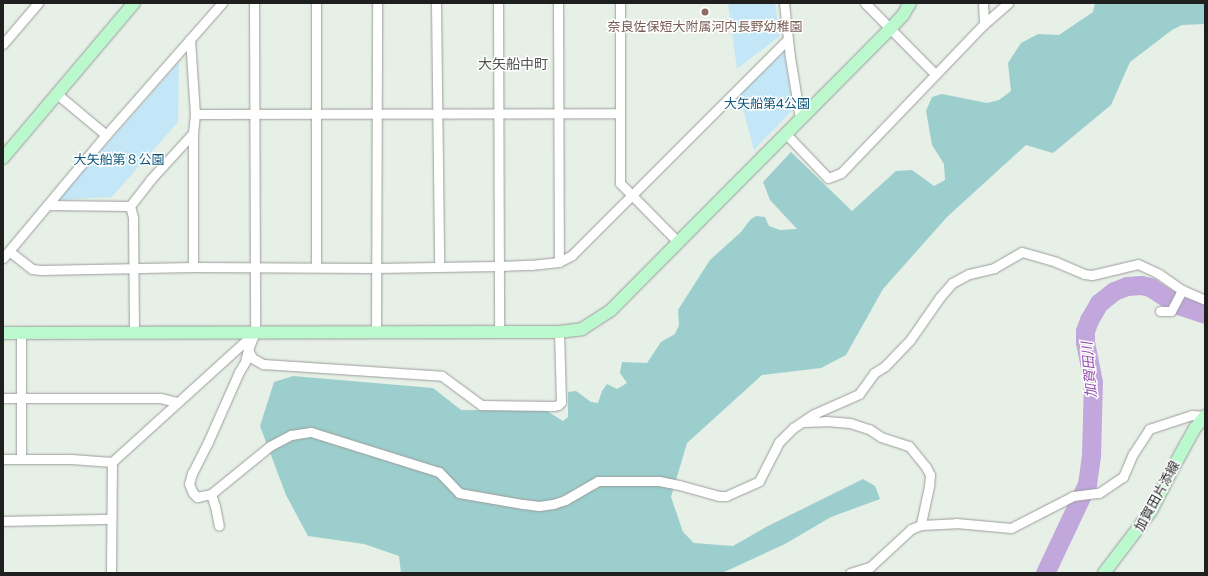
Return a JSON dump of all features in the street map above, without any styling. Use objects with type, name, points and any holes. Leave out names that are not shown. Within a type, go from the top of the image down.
[{"type":"street","points":[[3,44],[38,3]]},
{"type":"street","points":[[3,158],[134,3]]},
{"type":"street","points":[[222,3],[6,254],[32,269],[194,267],[376,268],[531,265],[559,262],[572,255],[788,39]]},
{"type":"street","points":[[254,3],[255,332],[248,349],[245,362],[192,473],[189,484],[193,493],[197,497],[211,494],[270,446],[292,435],[310,432],[439,472],[459,493],[523,504],[539,506],[553,504],[565,500],[598,482],[606,481],[659,481],[719,496],[726,496],[759,481],[779,442],[801,422],[814,414],[859,394],[874,373],[885,366],[910,340],[940,297],[956,280],[994,268],[1022,252],[1056,262],[1073,271],[1092,275],[1138,264],[1159,274],[1181,293],[1205,300]]},
{"type":"street","points":[[316,3],[316,267]]},
{"type":"street","points":[[376,332],[377,3]]},
{"type":"street","points":[[436,3],[439,266]]},
{"type":"street","points":[[498,3],[499,332]]},
{"type":"street","points":[[558,3],[559,262]]},
{"type":"street","points":[[620,3],[620,183],[631,196],[639,201],[678,242]]},
{"type":"street","points":[[784,3],[800,118]]},
{"type":"street","points":[[865,3],[936,74]]},
{"type":"street","points":[[3,333],[21,335],[134,332],[559,332],[582,329],[610,311],[890,29],[910,3]]},
{"type":"street","points":[[983,3],[984,24]]},
{"type":"street","points":[[787,134],[828,178],[841,173],[984,24],[1008,3]]},
{"type":"street","points":[[190,39],[195,114],[193,133],[194,267]]},
{"type":"street","points":[[57,94],[106,136]]},
{"type":"street","points":[[195,114],[619,113]]},
{"type":"street","points":[[130,206],[150,180],[193,133]]},
{"type":"street","points":[[48,205],[130,206]]},
{"type":"street","points":[[130,206],[133,217],[134,332]]},
{"type":"street","points":[[1160,311],[1171,311],[1181,293]]},
{"type":"street","points":[[3,459],[112,462],[226,360],[255,332]]},
{"type":"street","points":[[248,349],[252,358],[263,364],[442,376],[481,405],[553,406],[558,405],[561,402],[559,332]]},
{"type":"street","points":[[21,335],[21,459]]},
{"type":"street","points":[[3,398],[160,398],[178,402]]},
{"type":"street","points":[[850,573],[870,567],[911,529],[921,525],[956,523],[985,527],[1011,528],[1049,507],[1073,496],[1099,493],[1124,476],[1133,454],[1149,429],[1192,415],[1205,416]]},
{"type":"street","name":"加賀田片添線","points":[[1104,573],[1151,511],[1195,428],[1205,416]]},
{"type":"street","points":[[801,422],[826,421],[850,423],[869,429],[881,437],[909,446],[930,474],[921,525]]},
{"type":"street","points":[[111,573],[112,462]]},
{"type":"street","points":[[211,494],[219,526]]},
{"type":"street","points":[[3,521],[111,519]]},
{"type":"shaded area","points":[[1095,3],[1205,3],[1205,24],[1182,25],[1172,30],[1130,62],[1111,105],[1053,153],[1026,145],[947,217],[883,289],[846,355],[821,368],[762,375],[687,443],[671,497],[683,532],[694,543],[733,546],[766,527],[863,479],[875,486],[880,499],[831,517],[785,544],[722,573],[401,573],[399,556],[364,544],[308,536],[286,495],[260,426],[274,382],[293,376],[433,388],[461,410],[547,411],[563,421],[568,417],[568,392],[576,391],[591,402],[598,403],[602,391],[607,384],[617,389],[627,383],[620,373],[622,362],[647,363],[661,342],[675,334],[679,325],[678,310],[710,260],[741,232],[750,220],[756,216],[765,217],[769,226],[780,230],[797,229],[770,200],[763,182],[791,152],[852,211],[896,171],[912,170],[934,186],[945,180],[944,164],[932,145],[926,111],[932,97],[942,94],[987,103],[999,100],[1011,91],[1008,63],[1021,43],[1038,34],[1059,35],[1093,12]]},
{"type":"green space","points":[[728,3],[775,3],[780,36],[737,69]]},
{"type":"green space","name":"大矢船第4公園","points":[[784,52],[792,103],[791,112],[754,150],[739,95]]},
{"type":"green space","name":"大矢船第８公園","points":[[179,62],[178,122],[112,197],[58,200]]},
{"type":"waterway","name":"加賀田川","points":[[1045,573],[1087,484],[1091,456],[1093,382],[1085,342],[1085,331],[1089,320],[1099,303],[1114,291],[1127,286],[1141,285],[1150,287],[1178,305],[1205,314]]},
{"type":"place","name":"奈良佐保短大附属河内長野幼稚園","points":[[705,12]]},
{"type":"district","name":"大矢船中町","points":[[513,64]]}]
